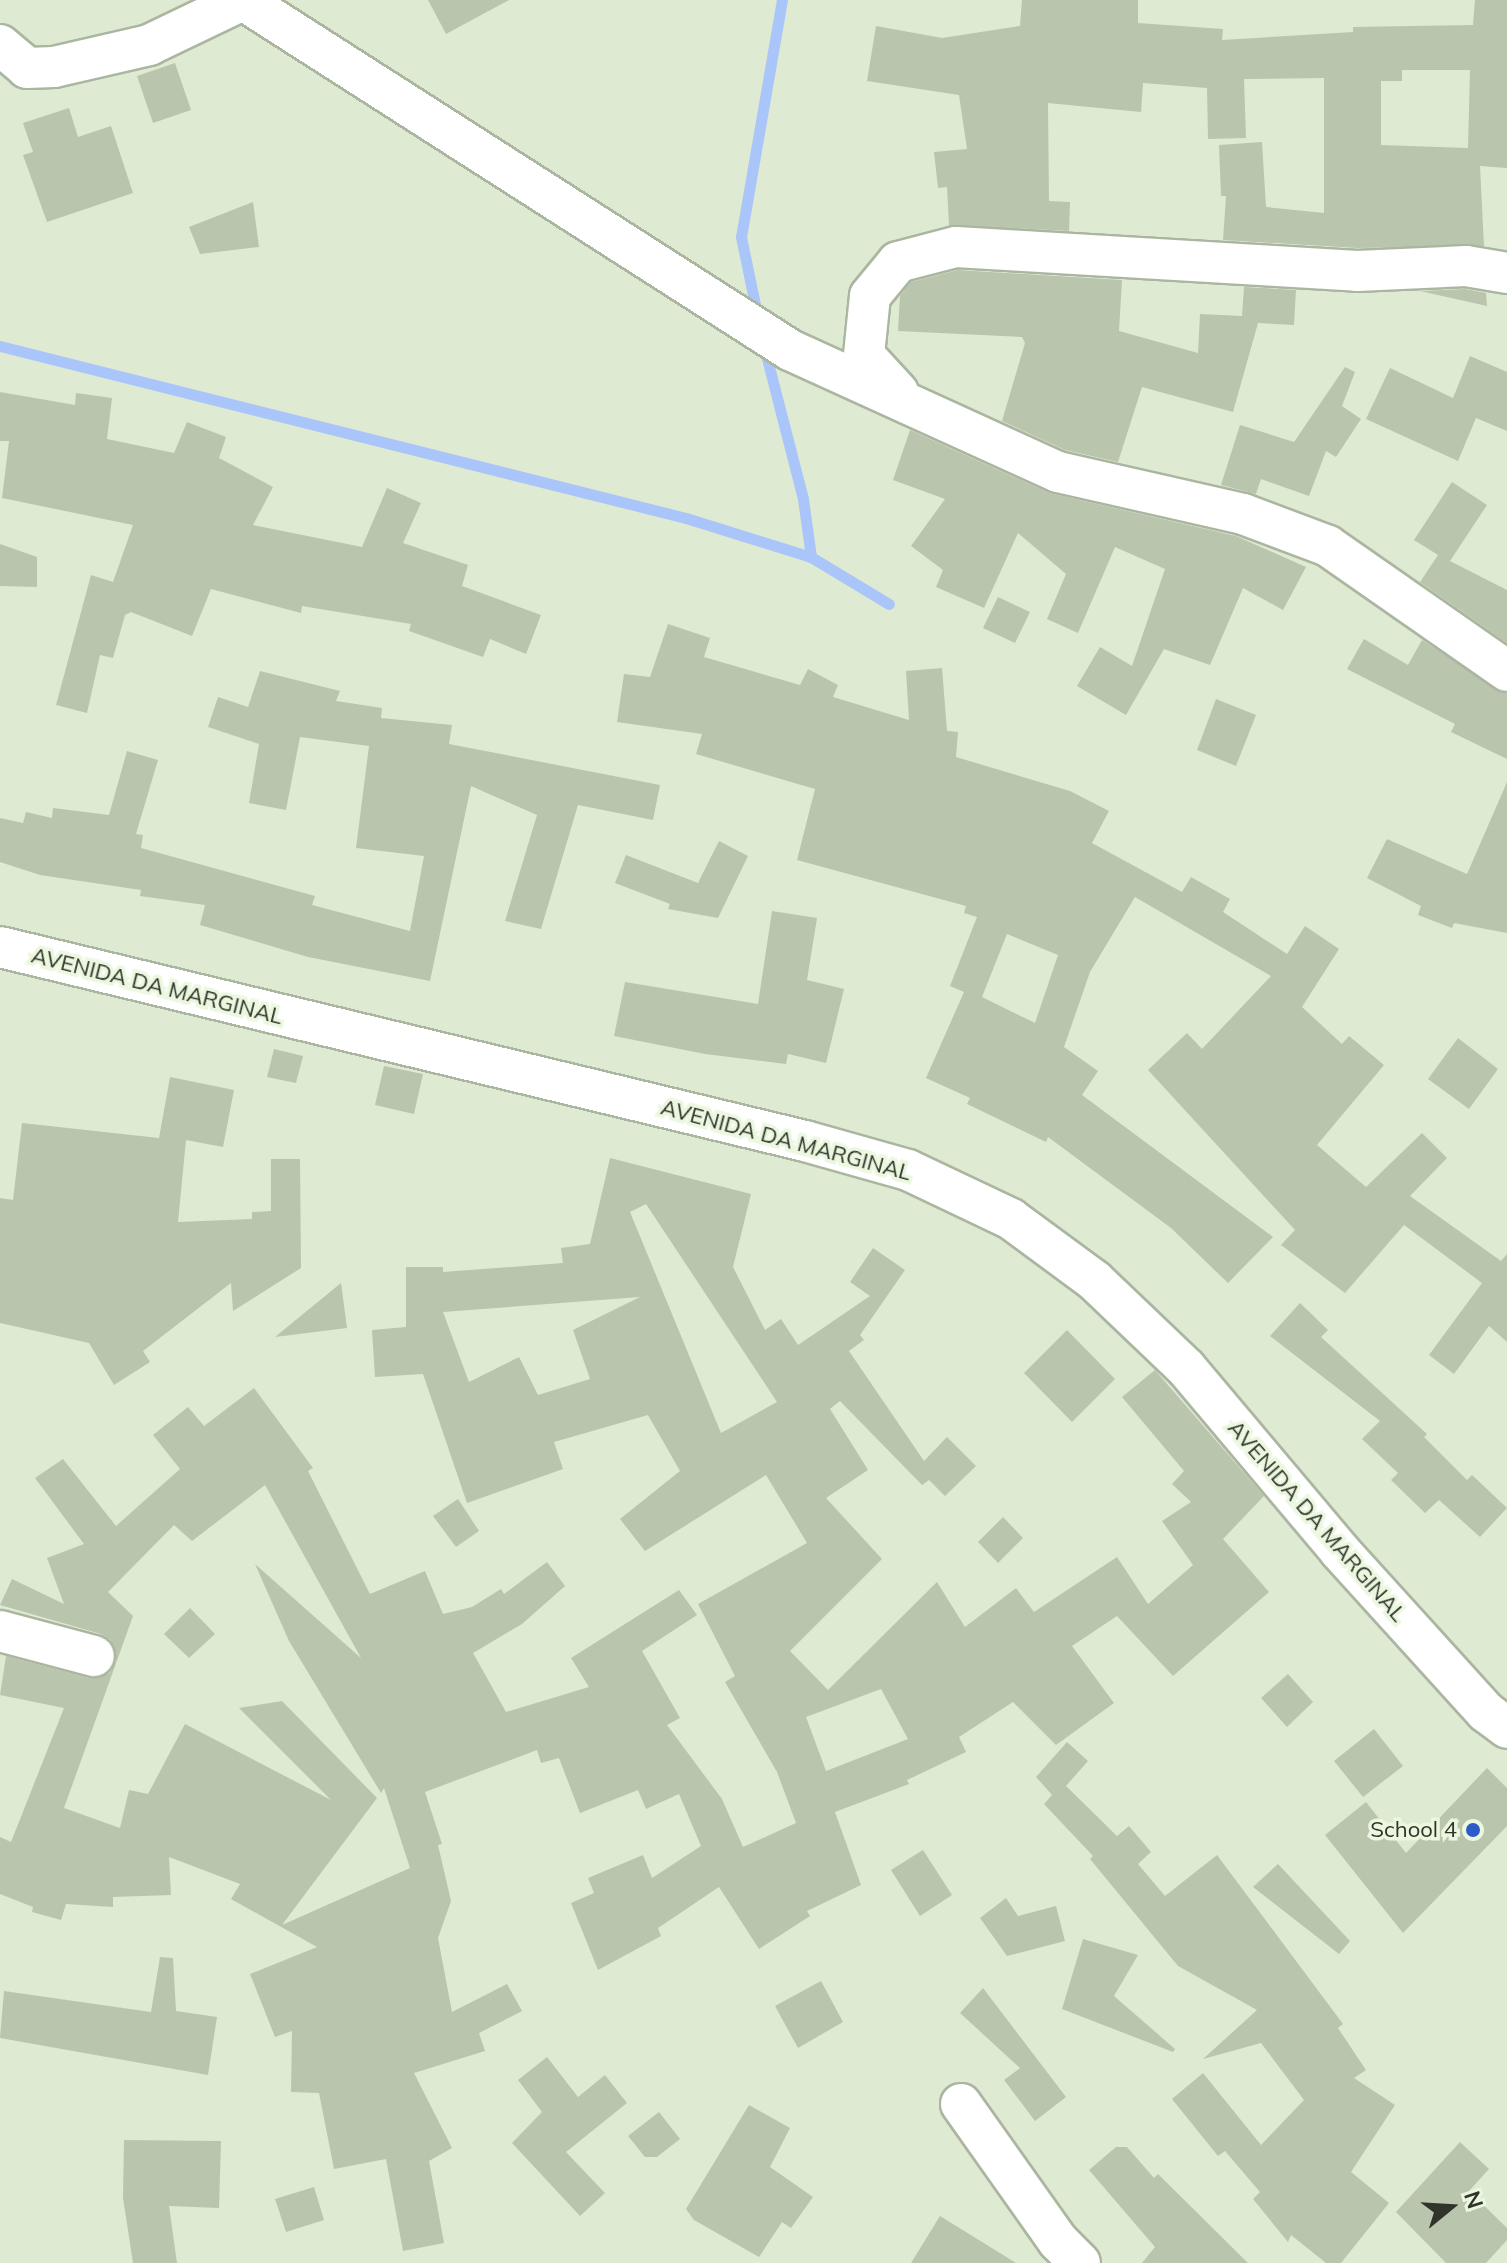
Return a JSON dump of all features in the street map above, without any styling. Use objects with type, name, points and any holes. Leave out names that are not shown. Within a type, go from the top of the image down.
[{"type":"street","points":[[0,45],[27,68],[54,67],[149,45],[243,0],[790,350],[1058,472],[1243,514],[1328,546],[1507,671]]},
{"type":"street","points":[[909,404],[864,355],[870,296],[898,262],[956,247],[1357,271],[1466,266],[1507,273]]},
{"type":"street","name":"AVENIDA DA MARGINAL","points":[[0,947],[805,1141],[908,1170],[1011,1219],[1095,1281],[1186,1368],[1339,1550],[1486,1712],[1507,1728]]},
{"type":"street","points":[[0,1631],[94,1656]]},
{"type":"street","points":[[961,2104],[1080,2263]]},
{"type":"building","points":[[428,0],[509,0],[446,34]]},
{"type":"building","points":[[1022,0],[1138,0],[1138,23],[1223,29],[1222,40],[1353,32],[1353,27],[1473,25],[1475,0],[1507,0],[1507,168],[1480,166],[1484,246],[1357,248],[1223,240],[1226,196],[1221,196],[1219,145],[1262,142],[1266,207],[1324,213],[1324,78],[1244,79],[1246,138],[1208,139],[1207,88],[1143,83],[1141,112],[1048,103],[1049,201],[1070,202],[1069,231],[949,225],[947,187],[938,188],[934,152],[967,149],[959,95],[867,81],[876,26],[942,38],[1020,26]],"holes":[[[1402,70],[1470,70],[1468,148],[1381,145],[1381,81],[1402,81]]]},
{"type":"building","points":[[175,63],[191,110],[153,123],[137,76]]},
{"type":"building","points":[[69,108],[78,137],[111,126],[133,193],[47,222],[23,155],[33,152],[23,123]]},
{"type":"building","points":[[253,202],[259,247],[200,254],[189,227]]},
{"type":"building","points":[[958,270],[1122,280],[1119,331],[1198,353],[1200,314],[1242,316],[1244,287],[1296,290],[1294,325],[1258,323],[1233,412],[1142,387],[1118,462],[1065,450],[1002,421],[1025,343],[1022,337],[898,331],[900,296],[911,282]]},
{"type":"building","points":[[1465,289],[1486,293],[1487,306],[1420,291]]},
{"type":"building","points":[[1470,356],[1507,372],[1507,431],[1476,418],[1458,461],[1366,419],[1390,368],[1453,398]]},
{"type":"building","points":[[1345,367],[1355,372],[1342,406],[1361,419],[1336,457],[1326,451],[1309,496],[1261,479],[1256,494],[1221,485],[1240,425],[1294,442]]},
{"type":"building","points":[[0,392],[75,405],[76,393],[112,398],[107,439],[174,453],[187,422],[226,437],[219,458],[273,487],[253,525],[362,547],[387,488],[421,503],[403,543],[468,565],[462,586],[541,615],[526,654],[490,639],[483,657],[409,631],[411,624],[302,606],[301,613],[211,589],[192,636],[131,612],[125,615],[113,658],[100,655],[87,713],[56,705],[91,575],[113,582],[133,525],[2,498],[9,441],[0,441]]},
{"type":"building","points":[[910,430],[1049,493],[1236,536],[1306,567],[1283,610],[1243,588],[1210,665],[1164,649],[1126,715],[1077,686],[1100,647],[1132,666],[1165,569],[1115,547],[1078,633],[1047,619],[1066,574],[1018,533],[984,608],[936,587],[943,570],[911,546],[945,499],[893,480]]},
{"type":"building","points":[[1452,482],[1487,505],[1450,561],[1507,590],[1507,643],[1420,582],[1438,555],[1414,540]]},
{"type":"building","points":[[0,544],[37,557],[37,587],[0,586]]},
{"type":"building","points":[[998,597],[1030,612],[1015,643],[983,628]]},
{"type":"building","points":[[668,624],[710,638],[704,657],[800,685],[808,669],[838,685],[833,697],[909,720],[906,671],[942,668],[947,731],[958,732],[956,757],[1070,791],[1109,811],[1092,843],[1182,892],[1191,877],[1230,899],[1223,912],[1287,954],[1305,926],[1339,949],[1302,1007],[1342,1044],[1349,1036],[1384,1065],[1317,1145],[1366,1187],[1422,1133],[1447,1158],[1410,1196],[1501,1261],[1507,1254],[1507,1342],[1489,1326],[1454,1374],[1429,1355],[1482,1283],[1404,1225],[1345,1293],[1281,1245],[1295,1230],[1148,1070],[1187,1033],[1202,1049],[1271,976],[1135,897],[1090,972],[1064,1047],[1098,1071],[1082,1095],[1273,1237],[1228,1283],[1171,1228],[1048,1137],[1046,1142],[967,1104],[970,1098],[926,1078],[964,992],[950,986],[977,917],[964,913],[966,906],[797,860],[815,789],[696,754],[702,734],[617,722],[624,674],[650,677]],"holes":[[[1007,934],[1058,955],[1035,1023],[982,997]]]},
{"type":"building","points":[[1364,639],[1408,665],[1422,640],[1507,694],[1507,759],[1451,732],[1455,724],[1347,669]]},
{"type":"building","points":[[260,671],[340,691],[336,701],[382,708],[381,718],[452,725],[449,744],[660,785],[653,820],[578,805],[541,929],[505,921],[537,815],[471,786],[430,981],[308,957],[200,925],[205,905],[140,896],[141,890],[40,875],[0,862],[0,818],[23,823],[26,812],[52,818],[53,808],[109,815],[127,751],[158,760],[136,834],[143,835],[141,848],[315,896],[312,905],[410,931],[424,856],[356,848],[369,746],[300,737],[286,810],[249,803],[259,744],[208,727],[218,697],[248,707]]},
{"type":"building","points":[[1216,699],[1256,715],[1236,766],[1197,750]]},
{"type":"building","points":[[1507,782],[1507,933],[1454,923],[1452,928],[1418,915],[1421,906],[1367,878],[1387,839],[1467,874]]},
{"type":"building","points":[[719,841],[748,856],[718,918],[668,909],[670,904],[615,883],[626,855],[698,883]]},
{"type":"building","points":[[772,911],[817,918],[807,980],[844,989],[826,1063],[788,1054],[786,1064],[705,1054],[614,1036],[625,982],[758,1004]]},
{"type":"building","points":[[1458,1038],[1498,1069],[1469,1109],[1428,1079]]},
{"type":"building","points":[[274,1049],[303,1056],[296,1083],[267,1077]]},
{"type":"building","points":[[384,1066],[423,1074],[414,1114],[375,1105]]},
{"type":"building","points":[[170,1077],[234,1090],[223,1147],[186,1140],[178,1222],[252,1219],[252,1212],[271,1211],[271,1159],[300,1159],[301,1268],[233,1311],[231,1283],[143,1351],[150,1362],[114,1385],[89,1343],[0,1323],[0,1198],[13,1200],[22,1123],[159,1138]]},
{"type":"building","points":[[610,1158],[751,1194],[733,1267],[765,1330],[781,1319],[798,1345],[870,1296],[850,1282],[873,1248],[905,1270],[860,1335],[864,1340],[849,1351],[924,1461],[947,1437],[976,1466],[945,1496],[929,1480],[922,1485],[840,1401],[830,1409],[868,1470],[826,1498],[882,1559],[790,1651],[828,1690],[937,1582],[965,1627],[1016,1588],[1034,1612],[1117,1557],[1148,1604],[1193,1565],[1162,1521],[1191,1502],[1172,1484],[1184,1471],[1122,1397],[1155,1370],[1264,1496],[1223,1539],[1269,1592],[1173,1676],[1117,1616],[1072,1646],[1114,1703],[1056,1745],[1013,1702],[959,1737],[966,1752],[907,1780],[909,1784],[835,1812],[861,1885],[807,1911],[810,1916],[759,1949],[719,1887],[658,1928],[661,1936],[598,1970],[571,1903],[594,1893],[588,1878],[643,1855],[652,1878],[701,1846],[679,1794],[646,1809],[638,1790],[580,1813],[559,1758],[541,1763],[537,1750],[425,1792],[442,1844],[438,1845],[451,1901],[438,1938],[452,2012],[507,1984],[522,2011],[479,2033],[485,2051],[414,2073],[452,2148],[429,2161],[444,2243],[403,2251],[386,2159],[334,2169],[319,2093],[291,2092],[292,2031],[275,2037],[250,1974],[317,1947],[231,1899],[240,1884],[169,1857],[171,1895],[113,1897],[113,1907],[66,1904],[61,1920],[32,1912],[33,1907],[0,1894],[0,1837],[11,1842],[64,1708],[0,1695],[6,1656],[89,1678],[110,1673],[116,1661],[111,1640],[101,1634],[0,1605],[12,1579],[64,1604],[47,1558],[84,1544],[35,1478],[63,1459],[116,1526],[180,1469],[153,1435],[188,1407],[204,1426],[254,1388],[313,1468],[308,1471],[370,1594],[425,1571],[443,1614],[472,1607],[501,1589],[504,1594],[547,1562],[565,1586],[522,1624],[473,1653],[506,1712],[589,1687],[571,1658],[679,1590],[697,1615],[642,1651],[680,1718],[667,1725],[722,1799],[743,1847],[796,1823],[777,1772],[725,1682],[735,1676],[698,1604],[807,1543],[766,1475],[645,1551],[620,1519],[680,1471],[648,1415],[554,1442],[563,1469],[467,1503],[423,1374],[375,1377],[372,1330],[406,1327],[406,1267],[443,1267],[443,1272],[563,1263],[561,1248],[590,1244]],"holes":[[[646,1204],[777,1402],[721,1433],[630,1212]],[[640,1297],[573,1330],[590,1379],[538,1395],[519,1357],[469,1382],[443,1312]],[[265,1485],[361,1658],[255,1564],[289,1641],[381,1793],[384,1788],[410,1868],[282,1925],[377,1798],[282,1701],[239,1708],[331,1800],[185,1724],[148,1794],[129,1790],[120,1828],[64,1808],[133,1616],[108,1592],[174,1525],[192,1541]],[[881,1689],[908,1739],[826,1771],[806,1717]]]},
{"type":"building","points":[[341,1283],[347,1328],[275,1337]]},
{"type":"building","points":[[1300,1303],[1328,1330],[1321,1337],[1427,1434],[1424,1437],[1467,1480],[1472,1475],[1507,1508],[1480,1537],[1439,1500],[1425,1513],[1391,1480],[1398,1473],[1362,1439],[1380,1421],[1270,1336]]},
{"type":"building","points":[[1067,1330],[1115,1379],[1072,1422],[1024,1373]]},
{"type":"building","points":[[458,1499],[479,1531],[456,1547],[433,1516]]},
{"type":"building","points":[[1003,1517],[1023,1538],[998,1563],[978,1542]]},
{"type":"building","points":[[190,1608],[215,1634],[189,1658],[164,1634]]},
{"type":"building","points":[[1288,1674],[1313,1702],[1287,1727],[1261,1698]]},
{"type":"building","points":[[1374,1729],[1403,1766],[1363,1797],[1334,1761]]},
{"type":"building","points":[[1067,1742],[1088,1761],[1066,1786],[1117,1836],[1129,1826],[1151,1852],[1138,1864],[1165,1896],[1217,1855],[1343,2024],[1338,2028],[1366,2070],[1354,2078],[1395,2105],[1351,2172],[1389,2203],[1341,2263],[1326,2263],[1291,2235],[1288,2242],[1253,2199],[1260,2192],[1225,2151],[1218,2156],[1172,2099],[1203,2073],[1261,2145],[1304,2100],[1261,2043],[1203,2059],[1257,2010],[1178,1966],[1090,1859],[1093,1856],[1044,1804],[1052,1795],[1036,1777]]},
{"type":"building","points":[[1487,1768],[1507,1788],[1507,1826],[1403,1933],[1325,1835],[1366,1802],[1406,1853]]},
{"type":"building","points":[[923,1850],[952,1895],[920,1916],[891,1870]]},
{"type":"building","points":[[1278,1864],[1350,1941],[1339,1954],[1253,1887]]},
{"type":"building","points":[[1006,1898],[1018,1916],[1056,1906],[1065,1941],[1007,1956],[980,1918]]},
{"type":"building","points":[[1083,1939],[1138,1955],[1114,1996],[1175,2049],[1173,2052],[1062,2009]]},
{"type":"building","points":[[160,1957],[173,1958],[176,2011],[217,2017],[208,2075],[0,2038],[4,1991],[151,2012]]},
{"type":"building","points":[[821,1981],[843,2022],[798,2048],[775,2006]]},
{"type":"building","points":[[983,1988],[1066,2097],[1035,2121],[1004,2080],[1020,2068],[960,2013]]},
{"type":"building","points":[[547,2057],[578,2097],[605,2075],[627,2103],[566,2152],[605,2193],[580,2216],[512,2143],[542,2112],[518,2080]]},
{"type":"building","points":[[749,2105],[790,2128],[770,2167],[813,2197],[791,2228],[782,2222],[759,2257],[694,2220],[686,2209]]},
{"type":"building","points":[[659,2112],[680,2139],[657,2157],[645,2157],[628,2136]]},
{"type":"building","points":[[124,2140],[221,2141],[219,2208],[169,2206],[177,2263],[133,2263],[123,2198]]},
{"type":"building","points":[[1460,2142],[1489,2169],[1469,2191],[1507,2228],[1507,2240],[1486,2263],[1446,2263],[1396,2212]]},
{"type":"building","points":[[1116,2147],[1127,2147],[1154,2178],[1158,2174],[1248,2263],[1142,2263],[1155,2247],[1089,2170]]},
{"type":"building","points":[[314,2187],[324,2220],[286,2232],[275,2199]]},
{"type":"building","points":[[940,2216],[1016,2263],[911,2263]]},
{"type":"waterway","points":[[758,319],[741,237],[782,0]]},
{"type":"waterway","points":[[763,343],[803,499],[811,557]]},
{"type":"waterway","points":[[0,346],[686,518],[811,557],[889,604]]},
{"type":"place","name":"School 4","points":[[1473,1830]]}]
